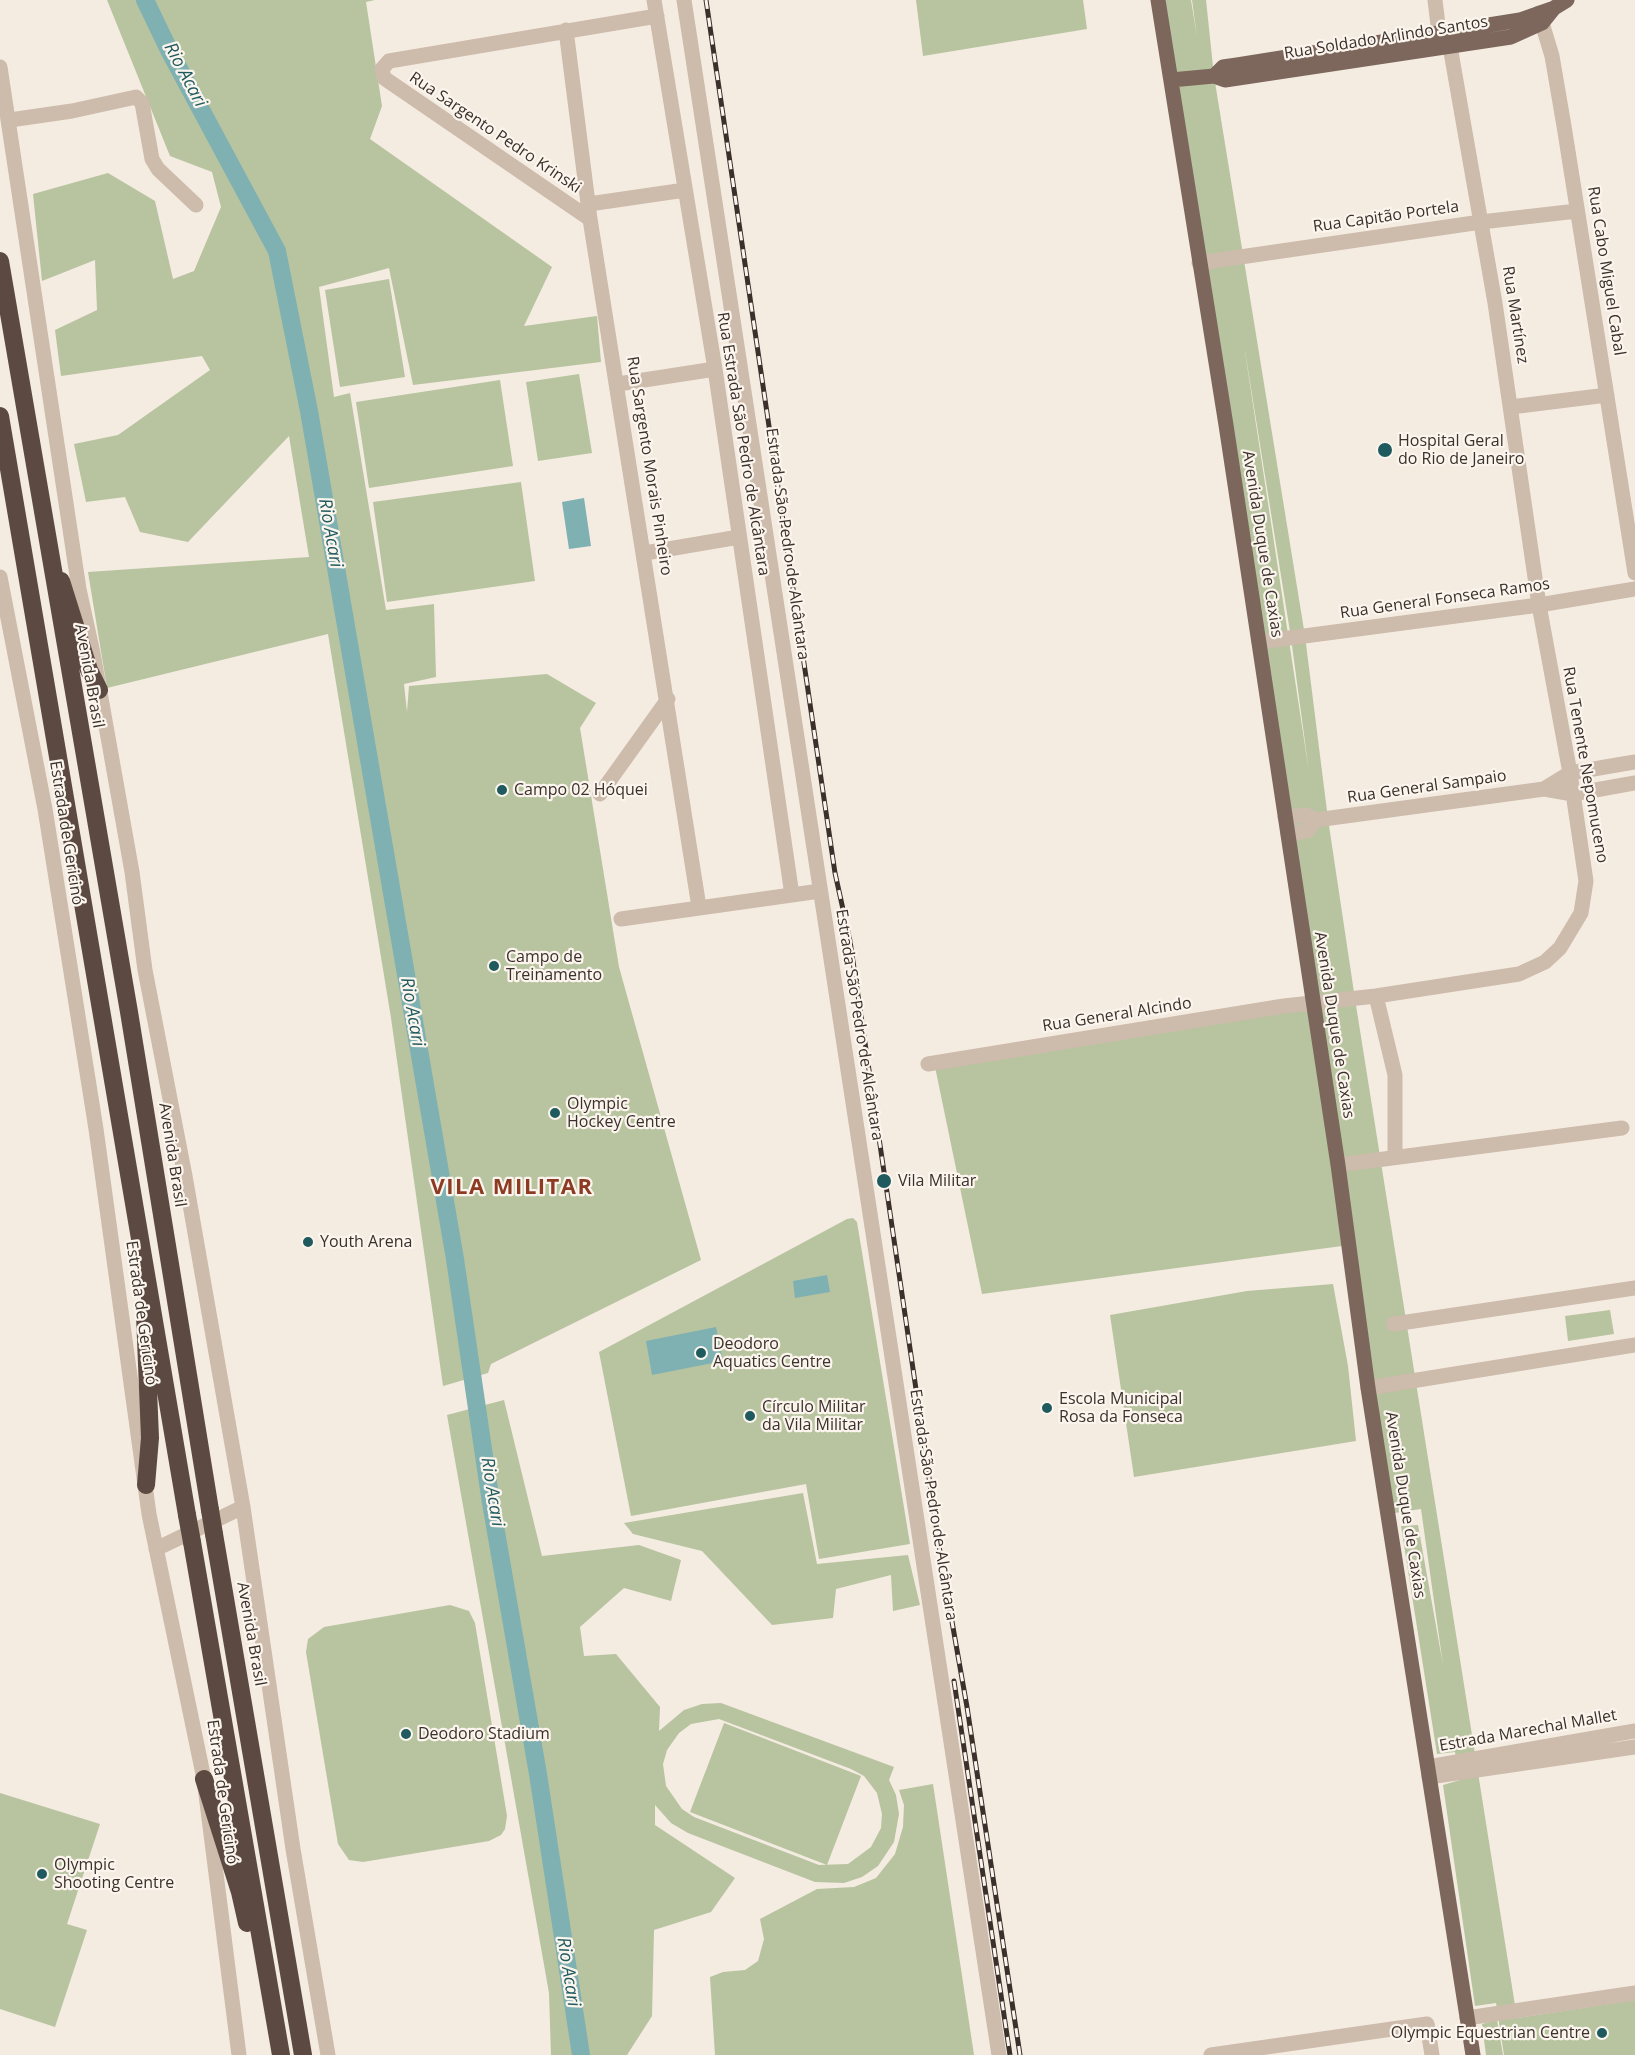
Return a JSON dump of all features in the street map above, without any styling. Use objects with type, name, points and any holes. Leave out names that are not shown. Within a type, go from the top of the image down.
[{"type":"highway","name":"Avenida Brasil","points":[[0,261],[303,2055]]},
{"type":"highway","points":[[0,416],[281,2055]]},
{"type":"highway","points":[[50,556],[72,609],[89,670],[99,690]]},
{"type":"highway","points":[[145,1269],[144,1350],[150,1438],[146,1485]]},
{"type":"highway","points":[[204,1779],[240,1892],[273,2055]]},
{"type":"main road","name":"Avenida Duque de Caxias","points":[[1158,0],[1259,642],[1338,1165],[1368,1388],[1473,2055]]},
{"type":"main road","name":"Rua Soldado Arlindo Santos","points":[[1171,80],[1214,76],[1223,67],[1446,37],[1513,21],[1541,18],[1562,4]]},
{"type":"street","name":"Rua Estrada São Pedro de Alcântara","points":[[654,0],[715,369],[792,895]]},
{"type":"street","name":"Estrada São Pedro de Alcântara","points":[[684,0],[999,2055]]},
{"type":"street","name":"Rua Martínez","points":[[1435,0],[1446,37],[1480,222],[1511,407],[1539,605]]},
{"type":"street","points":[[566,30],[657,16]]},
{"type":"street","name":"Rua Cabo Miguel Cabal","points":[[1541,18],[1554,70],[1635,573]]},
{"type":"street","name":"Rua Sargento Pedro Krinski","points":[[566,30],[389,61],[382,69],[381,75],[590,212]]},
{"type":"street","name":"Rua Sargento Morais Pinheiro","points":[[566,30],[590,212],[699,907]]},
{"type":"street","points":[[1,77],[10,120],[21,210],[77,578],[132,872],[145,970],[185,1176],[243,1507],[293,1849],[328,2055]]},
{"type":"street","points":[[10,120],[136,97],[142,103],[149,147],[158,169],[196,205]]},
{"type":"street","points":[[590,212],[685,190]]},
{"type":"street","name":"Rua Capitão Portela","points":[[1200,263],[1480,222],[1577,211]]},
{"type":"street","points":[[618,384],[715,369]]},
{"type":"street","points":[[1511,407],[1607,395]]},
{"type":"street","points":[[645,553],[738,530],[765,520]]},
{"type":"street","name":"Estrada de Gericinó","points":[[0,577],[45,809],[85,1059],[156,1550],[204,1779],[239,2055]]},
{"type":"street","name":"Rua General Fonseca Ramos","points":[[1259,642],[1539,605],[1635,589]]},
{"type":"street","name":"Rua Tenente Nepomuceno","points":[[1539,605],[1570,773],[1586,881],[1581,913],[1573,929]]},
{"type":"street","points":[[600,794],[668,699]]},
{"type":"street","name":"Rua General Sampaio","points":[[1544,789],[1570,773],[1635,762]]},
{"type":"street","name":"Rua General Sampaio","points":[[1285,817],[1306,815],[1316,820],[1429,807],[1544,789],[1573,794],[1635,783]]},
{"type":"street","name":"Rua General Sampaio","points":[[1288,834],[1307,831],[1316,820]]},
{"type":"street","points":[[621,919],[820,891]]},
{"type":"street","name":"Rua General Alcindo","points":[[928,1064],[1312,1003],[1376,996],[1519,974],[1545,962],[1573,929]]},
{"type":"street","points":[[1376,996],[1395,1075],[1395,1157]]},
{"type":"street","points":[[1338,1165],[1622,1128]]},
{"type":"street","points":[[1394,1324],[1635,1287]]},
{"type":"street","points":[[1368,1388],[1635,1345]]},
{"type":"street","points":[[156,1550],[243,1507]]},
{"type":"street","name":"Estrada Marechal Mallet","points":[[1587,1747],[1635,1731]]},
{"type":"street","name":"Estrada Marechal Mallet","points":[[1428,1772],[1587,1747],[1635,1747]]},
{"type":"street","points":[[1467,2018],[1635,1993]]},
{"type":"street","points":[[1211,2055],[1426,2024],[1432,2055]]},
{"type":"green space","points":[[107,0],[375,0],[366,2],[382,106],[370,139],[552,267],[524,326],[597,316],[601,362],[413,385],[389,268],[319,287],[334,397],[350,393],[386,610],[434,604],[436,677],[404,684],[407,712],[409,686],[547,674],[596,703],[580,728],[619,967],[701,1260],[491,1364],[488,1373],[443,1386],[391,1018],[328,634],[107,688],[88,572],[309,557],[289,436],[188,542],[140,532],[125,497],[86,502],[74,444],[118,435],[210,370],[202,356],[61,376],[55,330],[97,310],[95,260],[42,281],[33,194],[108,173],[155,201],[173,279],[194,271],[221,207],[212,172],[170,156]]},
{"type":"green space","points":[[916,0],[1083,0],[1087,29],[923,56]]},
{"type":"green space","points":[[1158,0],[1191,0],[1197,37],[1192,0],[1206,0],[1214,76],[1305,636],[1328,819],[1355,999],[1517,2018],[1635,2000],[1635,2055],[1504,2055],[1496,2003],[1475,2006],[1443,1785],[1460,1780],[1455,1752],[1437,1754],[1401,1526],[1418,1525],[1443,1665],[1421,1509],[1388,1514],[1342,1246],[982,1294],[934,1062],[1310,1003]],"holes":[[[1245,351],[1291,638],[1309,772]]]},
{"type":"green space","points":[[389,279],[405,377],[340,387],[325,290]]},
{"type":"green space","points":[[579,374],[592,453],[538,461],[526,382]]},
{"type":"green space","points":[[500,380],[513,466],[369,488],[356,402]]},
{"type":"green space","points":[[521,482],[535,581],[387,602],[373,502]]},
{"type":"green space","name":"Círculo Militar da Vila Militar","points":[[853,1218],[857,1222],[910,1544],[819,1559],[806,1484],[631,1516],[599,1352],[847,1219]]},
{"type":"green space","points":[[1333,1284],[1348,1366],[1356,1441],[1134,1477],[1110,1315],[1247,1291]]},
{"type":"green space","points":[[1610,1310],[1614,1334],[1568,1341],[1565,1316]]},
{"type":"green space","points":[[504,1400],[542,1556],[639,1545],[681,1560],[671,1601],[624,1588],[580,1627],[584,1656],[616,1654],[660,1707],[659,1731],[684,1710],[702,1704],[721,1703],[894,1767],[889,1780],[896,1795],[899,1814],[894,1842],[878,1866],[862,1877],[844,1883],[815,1882],[688,1833],[671,1823],[655,1805],[655,1825],[735,1878],[711,1912],[654,1930],[652,2016],[627,2055],[551,2055],[549,1993],[447,1415]],"holes":[[[719,1719],[864,1776],[877,1793],[882,1814],[881,1828],[871,1847],[848,1864],[819,1865],[694,1817],[682,1809],[666,1786],[663,1764],[667,1750],[679,1733],[691,1724]]]},
{"type":"green space","points":[[803,1493],[817,1564],[908,1555],[920,1605],[893,1611],[891,1575],[836,1589],[833,1618],[772,1625],[702,1551],[633,1534],[624,1523]]},
{"type":"green space","name":"Deodoro Stadium","points":[[450,1605],[469,1611],[475,1623],[507,1816],[505,1829],[501,1835],[489,1841],[363,1862],[349,1860],[338,1844],[306,1652],[308,1639],[324,1627]]},
{"type":"green space","points":[[724,1723],[861,1776],[827,1865],[690,1812]]},
{"type":"green space","points":[[933,1784],[974,2055],[715,2055],[710,1977],[723,1972],[745,1970],[758,1961],[764,1939],[760,1919],[817,1889],[854,1887],[876,1878],[895,1854],[903,1827],[904,1805],[899,1790]]},
{"type":"green space","name":"Olympic Shooting Centre","points":[[0,1793],[100,1824],[67,1924],[87,1930],[55,2027],[0,2009]]},
{"type":"green space","points":[[1497,2020],[1503,2055],[1486,2055],[1482,2024]]},
{"type":"water","points":[[584,498],[591,546],[569,549],[562,502]]},
{"type":"water","points":[[827,1275],[830,1292],[795,1298],[793,1281]]},
{"type":"water","points":[[716,1327],[723,1361],[652,1375],[646,1341]]},
{"type":"waterway","name":"Rio Acari","points":[[145,0],[170,52],[277,251],[309,411],[455,1259],[491,1503],[538,1774],[581,2055]]},
{"type":"railway","points":[[706,0],[835,873],[850,941],[941,1559],[967,1707],[1020,2055]]},
{"type":"railway","points":[[954,1681],[1010,2055]]},
{"type":"place","name":"Hospital Geral do Rio de Janeiro","points":[[1385,450]]},
{"type":"place","name":"Campo 02 Hóquei","points":[[502,790]]},
{"type":"place","name":"Campo de Treinamento","points":[[494,966]]},
{"type":"place","name":"Olympic Hockey Centre","points":[[555,1113]]},
{"type":"place","name":"Vila Militar","points":[[884,1181]]},
{"type":"place","name":"Youth Arena","points":[[308,1242]]},
{"type":"place","name":"Deodoro Aquatics Centre","points":[[701,1353]]},
{"type":"place","name":"Escola Municipal Rosa da Fonseca","points":[[1047,1408]]},
{"type":"place","name":"Círculo Militar da Vila Militar","points":[[750,1416]]},
{"type":"place","name":"Deodoro Stadium","points":[[406,1734]]},
{"type":"place","name":"Olympic Shooting Centre","points":[[42,1874]]},
{"type":"place","name":"Olympic Equestrian Centre","points":[[1602,2033]]},
{"type":"district","name":"VILA MILITAR","points":[[512,1188]]}]
